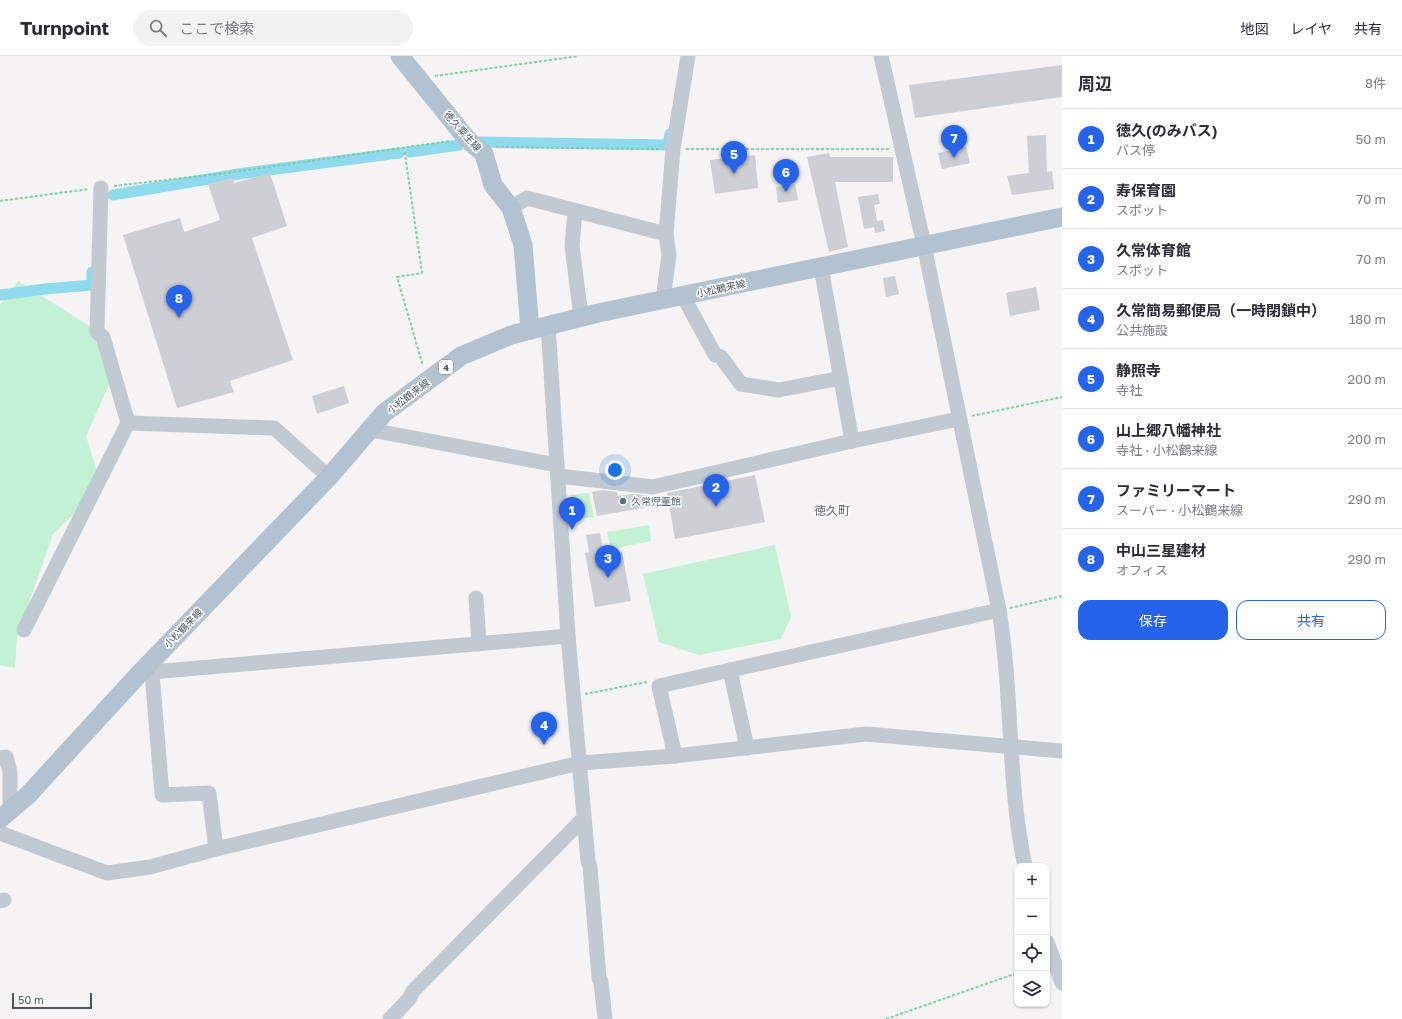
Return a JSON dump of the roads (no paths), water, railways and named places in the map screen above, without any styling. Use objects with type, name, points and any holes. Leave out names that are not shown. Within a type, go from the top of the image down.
[{"type":"main road","name":"徳久粟生線","points":[[400,56],[472,143],[484,154],[492,185],[511,208],[524,245],[530,330]]},
{"type":"main road","name":"小松鶴来線","points":[[5,815],[28,795],[146,673],[329,477],[384,413],[461,356],[511,334],[581,317],[1062,217]]},
{"type":"street","points":[[663,300],[669,255],[666,234],[673,149],[688,56]]},
{"type":"street","points":[[881,56],[924,245],[999,610],[1007,671],[1015,806],[1024,863]]},
{"type":"street","points":[[24,630],[128,423],[103,337],[97,332],[101,188]]},
{"type":"street","points":[[511,208],[527,198],[666,234]]},
{"type":"street","points":[[576,211],[572,246],[576,291],[581,317]]},
{"type":"street","points":[[820,267],[852,441]]},
{"type":"street","points":[[683,296],[715,355],[721,357],[741,384],[779,390],[841,378]]},
{"type":"street","points":[[548,325],[568,636],[599,978],[601,982],[605,1019]]},
{"type":"street","points":[[370,430],[558,471],[653,487],[852,441],[959,419]]},
{"type":"street","points":[[128,423],[274,428],[329,477]]},
{"type":"street","points":[[476,598],[479,644]]},
{"type":"street","points":[[675,756],[659,686],[999,610]]},
{"type":"street","points":[[216,849],[209,794],[162,794],[146,673],[568,636]]},
{"type":"street","points":[[730,670],[747,748]]},
{"type":"street","points":[[0,833],[107,873],[150,867],[216,849],[580,763],[675,756],[866,734],[1062,751]]},
{"type":"street","points":[[0,758],[6,757],[10,772],[5,815]]},
{"type":"street","points":[[390,1019],[409,999],[413,991],[584,818]]},
{"type":"street","points":[[1050,947],[1058,959],[1062,983]]},
{"type":"waterway","points":[[481,142],[668,145],[670,134]]},
{"type":"waterway","points":[[410,152],[459,145]]},
{"type":"waterway","points":[[113,195],[238,174],[399,153]]},
{"type":"waterway","points":[[0,295],[92,285],[92,272]]},
{"type":"place","name":"ファミリーマート","points":[[954,158]]},
{"type":"place","name":"静照寺","points":[[734,174]]},
{"type":"place","name":"山上郷八幡神社","points":[[786,192]]},
{"type":"place","name":"中山三星建材","points":[[179,318]]},
{"type":"place","name":"久常児童館","points":[[623,501]]},
{"type":"place","name":"寿保育園","points":[[716,507]]},
{"type":"place","name":"徳久(のみバス)","points":[[572,530]]},
{"type":"place","name":"久常体育館","points":[[608,578]]},
{"type":"place","name":"久常簡易郵便局（一時閉鎖中）","points":[[544,745]]},
{"type":"district","name":"徳久町","points":[[832,510]]}]
